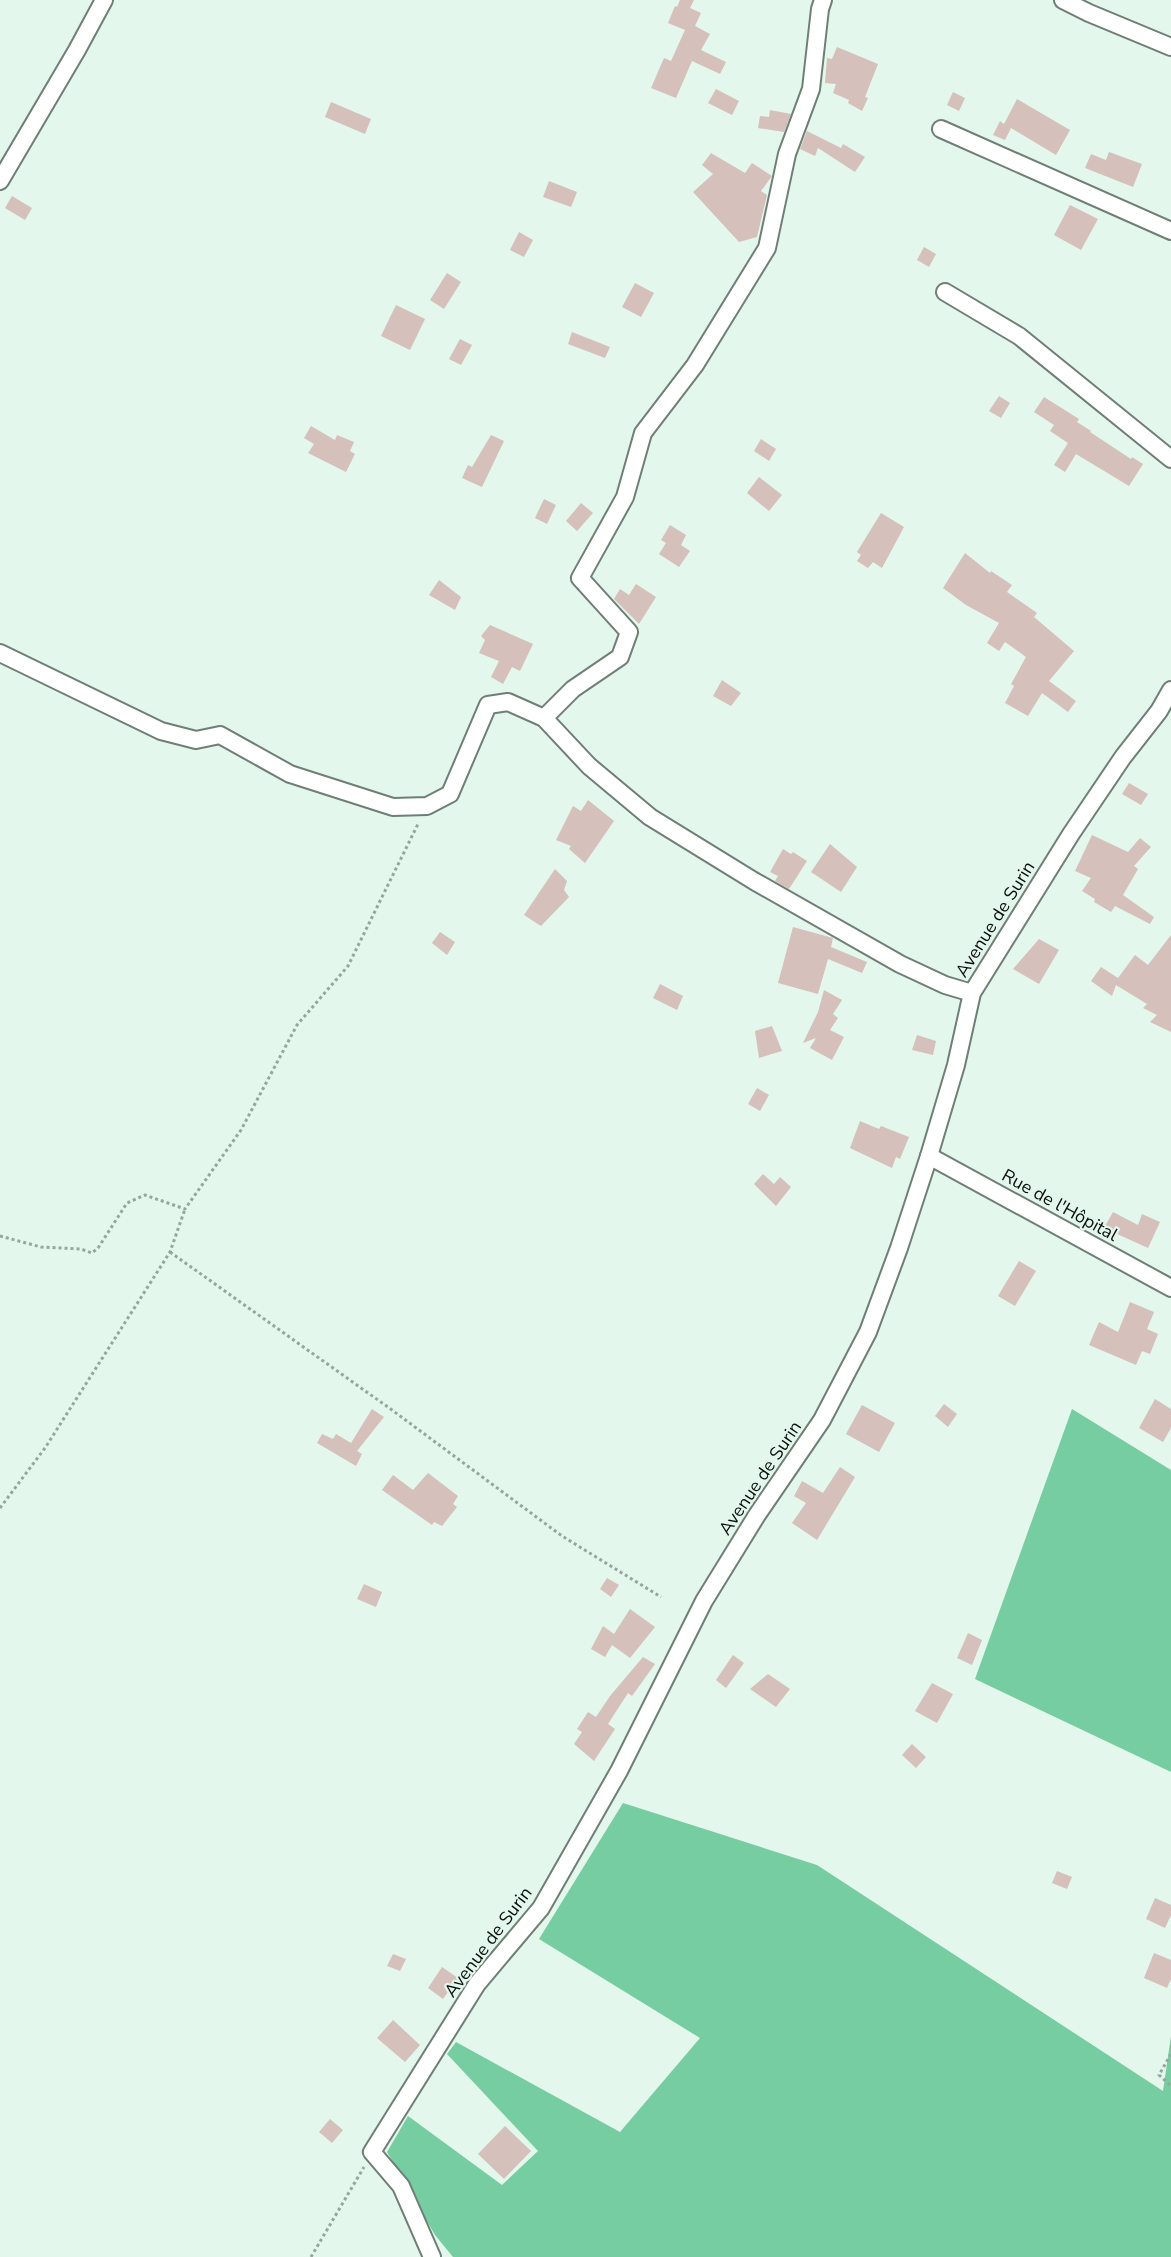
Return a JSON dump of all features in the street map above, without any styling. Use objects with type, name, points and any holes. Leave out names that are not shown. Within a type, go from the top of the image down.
[{"type":"street","points":[[0,181],[104,0]]},
{"type":"street","points":[[544,718],[573,689],[620,657],[629,632],[580,578],[625,497],[643,433],[695,365],[767,248],[787,154],[811,89],[823,0]]},
{"type":"street","points":[[1063,0],[1171,47]]},
{"type":"street","points":[[941,129],[1171,231]]},
{"type":"street","points":[[945,292],[1018,336],[1171,459]]},
{"type":"street","points":[[0,653],[161,731],[196,740],[220,735],[290,774],[393,807],[427,806],[450,794],[488,705],[508,702],[544,718],[589,766],[650,817],[754,881],[900,964],[937,981],[972,993]]},
{"type":"street","name":"Avenue de Surin","points":[[372,2152],[477,1984],[541,1908],[619,1771],[704,1601],[757,1515],[822,1420],[868,1332],[929,1156],[956,1065],[972,993],[1071,834],[1123,757],[1165,715],[1171,690]]},
{"type":"street","name":"Rue de l'Hôpital","points":[[929,1156],[1171,1288]]},
{"type":"street","points":[[372,2152],[401,2186],[432,2257]]},
{"type":"path","points":[[0,1508],[45,1449],[170,1252],[185,1209],[241,1130],[297,1025],[348,966],[427,806]]},
{"type":"path","points":[[0,1236],[40,1247],[81,1249],[92,1253],[98,1248],[127,1203],[145,1196],[185,1209]]},
{"type":"path","points":[[170,1252],[392,1410],[562,1536],[661,1597]]},
{"type":"path","points":[[1171,2054],[1159,2075],[1171,2086]]},
{"type":"path","points":[[311,2257],[372,2152]]},
{"type":"green space","points":[[1072,1409],[1171,1470],[1171,1772],[975,1679]]},
{"type":"green space","points":[[623,1803],[817,1865],[1163,2091],[1171,2036],[1171,2257],[453,2257],[435,2235],[387,2152],[408,2116],[502,2185],[538,2151],[447,2054],[456,2042],[620,2132],[700,2038],[539,1939]]},
{"type":"building","points":[[680,0],[694,0],[690,8],[701,13],[695,26],[710,34],[701,50],[726,62],[720,74],[692,61],[676,98],[651,88],[664,58],[671,61],[685,30],[668,23]]},
{"type":"building","points":[[837,47],[878,64],[862,111],[848,103],[849,100],[833,93],[836,84],[825,83],[827,58],[832,59]]},
{"type":"building","points":[[716,89],[739,101],[732,115],[708,103]]},
{"type":"building","points":[[953,92],[965,98],[959,111],[947,105]]},
{"type":"building","points":[[1017,99],[1070,130],[1056,155],[1011,128],[1005,140],[993,135],[1000,121],[1004,124]]},
{"type":"building","points":[[331,102],[371,119],[365,134],[325,117]]},
{"type":"building","points":[[770,110],[791,114],[784,132],[758,128],[760,116],[769,117]]},
{"type":"building","points":[[807,131],[841,148],[843,144],[865,157],[855,172],[818,148],[815,156],[800,149]]},
{"type":"building","points":[[1109,152],[1142,164],[1133,187],[1085,168],[1091,154],[1106,160]]},
{"type":"building","points":[[711,153],[745,173],[752,163],[772,176],[761,191],[767,195],[757,237],[739,242],[693,192],[713,174],[702,165]]},
{"type":"building","points":[[549,181],[577,192],[571,207],[543,197]]},
{"type":"building","points":[[12,196],[32,208],[25,220],[5,208]]},
{"type":"building","points":[[1070,205],[1098,219],[1081,250],[1054,235]]},
{"type":"building","points":[[519,232],[533,240],[524,257],[510,250]]},
{"type":"building","points":[[924,247],[936,254],[929,267],[917,260]]},
{"type":"building","points":[[447,273],[461,282],[444,309],[430,300]]},
{"type":"building","points":[[635,283],[654,293],[641,317],[622,307]]},
{"type":"building","points":[[396,305],[425,319],[410,350],[381,336]]},
{"type":"building","points":[[572,332],[610,347],[605,358],[568,344]]},
{"type":"building","points":[[460,339],[472,345],[461,365],[449,359]]},
{"type":"building","points":[[999,396],[1010,403],[1001,418],[989,411]]},
{"type":"building","points":[[1044,397],[1079,419],[1077,422],[1090,432],[1131,459],[1132,457],[1143,464],[1129,486],[1076,454],[1065,472],[1054,465],[1068,443],[1050,431],[1054,425],[1034,412]]},
{"type":"building","points":[[311,426],[335,440],[337,435],[354,442],[350,451],[355,454],[346,472],[308,453],[314,444],[304,438]]},
{"type":"building","points":[[491,435],[504,441],[482,487],[462,478],[468,465],[472,467]]},
{"type":"building","points":[[761,439],[776,449],[769,461],[754,451]]},
{"type":"building","points":[[759,477],[782,495],[769,511],[747,493]]},
{"type":"building","points":[[544,499],[556,505],[547,524],[535,518]]},
{"type":"building","points":[[581,503],[593,513],[577,531],[566,521]]},
{"type":"building","points":[[881,513],[904,527],[882,568],[873,562],[868,568],[857,561],[861,555],[857,552]]},
{"type":"building","points":[[670,525],[686,535],[681,545],[690,551],[679,567],[659,554],[666,543],[661,540]]},
{"type":"building","points":[[965,553],[990,573],[991,571],[1012,585],[1007,592],[1037,613],[1034,617],[1074,651],[1049,681],[1076,701],[1068,712],[1042,693],[1028,716],[1005,703],[1014,686],[1011,684],[1026,657],[1005,642],[999,651],[987,643],[999,623],[966,605],[943,588]]},
{"type":"building","points":[[439,580],[461,597],[455,610],[429,595]]},
{"type":"building","points":[[636,584],[656,597],[639,624],[614,599],[620,589],[629,595]]},
{"type":"building","points":[[490,625],[533,644],[520,671],[512,667],[503,684],[491,677],[499,661],[479,653],[485,640],[481,636]]},
{"type":"building","points":[[722,680],[741,693],[731,706],[713,696]]},
{"type":"building","points":[[1129,783],[1148,794],[1141,805],[1122,794]]},
{"type":"building","points":[[588,800],[614,821],[585,863],[569,849],[571,846],[556,840],[573,806],[581,811]]},
{"type":"building","points":[[1092,835],[1128,852],[1140,838],[1151,847],[1134,866],[1138,869],[1123,895],[1154,917],[1150,924],[1115,906],[1111,912],[1094,902],[1095,899],[1082,891],[1091,878],[1075,871]]},
{"type":"building","points":[[830,844],[857,867],[841,892],[811,872]]},
{"type":"building","points":[[783,849],[807,861],[789,889],[775,881],[778,876],[770,872]]},
{"type":"building","points":[[555,869],[567,881],[564,890],[569,897],[541,926],[524,915]]},
{"type":"building","points":[[793,927],[833,938],[831,947],[867,962],[862,973],[828,959],[818,994],[778,983]]},
{"type":"building","points":[[440,932],[455,942],[447,955],[432,943]]},
{"type":"building","points":[[1171,935],[1171,1032],[1150,1022],[1157,1015],[1143,1008],[1147,1004],[1116,985],[1112,996],[1091,981],[1101,967],[1118,978],[1135,955],[1148,965]]},
{"type":"building","points":[[1039,939],[1059,950],[1039,984],[1013,969]]},
{"type":"building","points":[[660,984],[683,996],[677,1010],[653,998]]},
{"type":"building","points":[[824,990],[842,1000],[833,1014],[838,1018],[830,1030],[844,1037],[832,1060],[810,1048],[816,1038],[803,1043],[818,1012]]},
{"type":"building","points":[[772,1026],[782,1051],[759,1058],[755,1031]]},
{"type":"building","points":[[917,1035],[936,1041],[933,1055],[912,1050]]},
{"type":"building","points":[[757,1088],[769,1095],[760,1111],[748,1104]]},
{"type":"building","points":[[860,1121],[909,1137],[900,1159],[896,1157],[892,1168],[850,1148]]},
{"type":"building","points":[[763,1174],[774,1184],[780,1177],[791,1187],[776,1206],[754,1184]]},
{"type":"building","points":[[1113,1212],[1138,1225],[1142,1214],[1160,1222],[1148,1248],[1104,1228]]},
{"type":"building","points":[[1019,1261],[1036,1271],[1015,1306],[998,1296]]},
{"type":"building","points":[[1130,1302],[1154,1312],[1147,1329],[1158,1334],[1150,1354],[1142,1351],[1136,1365],[1089,1345],[1099,1322],[1118,1332]]},
{"type":"building","points":[[1155,1399],[1171,1409],[1171,1428],[1163,1442],[1139,1428]]},
{"type":"building","points":[[944,1404],[957,1414],[948,1427],[935,1416]]},
{"type":"building","points":[[862,1405],[895,1423],[879,1452],[846,1434]]},
{"type":"building","points":[[372,1409],[384,1417],[357,1451],[362,1454],[356,1466],[317,1443],[322,1434],[333,1439],[336,1434],[351,1443]]},
{"type":"building","points":[[840,1467],[855,1477],[817,1540],[792,1523],[806,1503],[794,1496],[802,1481],[823,1493]]},
{"type":"building","points":[[428,1473],[458,1496],[453,1504],[457,1507],[442,1526],[434,1522],[432,1525],[382,1490],[393,1475],[413,1490]]},
{"type":"building","points":[[607,1578],[619,1585],[611,1597],[600,1589]]},
{"type":"building","points":[[364,1584],[382,1592],[376,1607],[357,1599]]},
{"type":"building","points":[[630,1609],[655,1627],[630,1658],[612,1645],[605,1657],[591,1649],[603,1626],[614,1634]]},
{"type":"building","points":[[968,1633],[982,1640],[972,1665],[957,1658]]},
{"type":"building","points":[[733,1655],[744,1663],[726,1688],[716,1680]]},
{"type":"building","points":[[643,1657],[655,1664],[632,1696],[628,1693],[608,1724],[615,1729],[594,1761],[574,1744],[582,1732],[577,1729],[588,1712],[596,1717],[610,1696]]},
{"type":"building","points":[[768,1674],[790,1689],[776,1707],[750,1689]]},
{"type":"building","points":[[932,1683],[953,1694],[937,1723],[915,1711]]},
{"type":"building","points":[[912,1744],[926,1757],[916,1768],[902,1755]]},
{"type":"building","points":[[1057,1871],[1072,1877],[1067,1889],[1052,1883]]},
{"type":"building","points":[[1155,1898],[1171,1905],[1171,1915],[1165,1928],[1146,1919]]},
{"type":"building","points":[[1154,1953],[1171,1960],[1171,1979],[1167,1988],[1144,1978]]},
{"type":"building","points":[[393,1954],[406,1959],[400,1971],[387,1966]]},
{"type":"building","points":[[442,1967],[458,1978],[443,1999],[428,1988]]},
{"type":"building","points":[[393,2020],[420,2045],[405,2062],[377,2038]]},
{"type":"building","points":[[330,2119],[343,2130],[332,2143],[319,2132]]},
{"type":"building","points":[[505,2126],[531,2151],[504,2179],[478,2154]]}]
